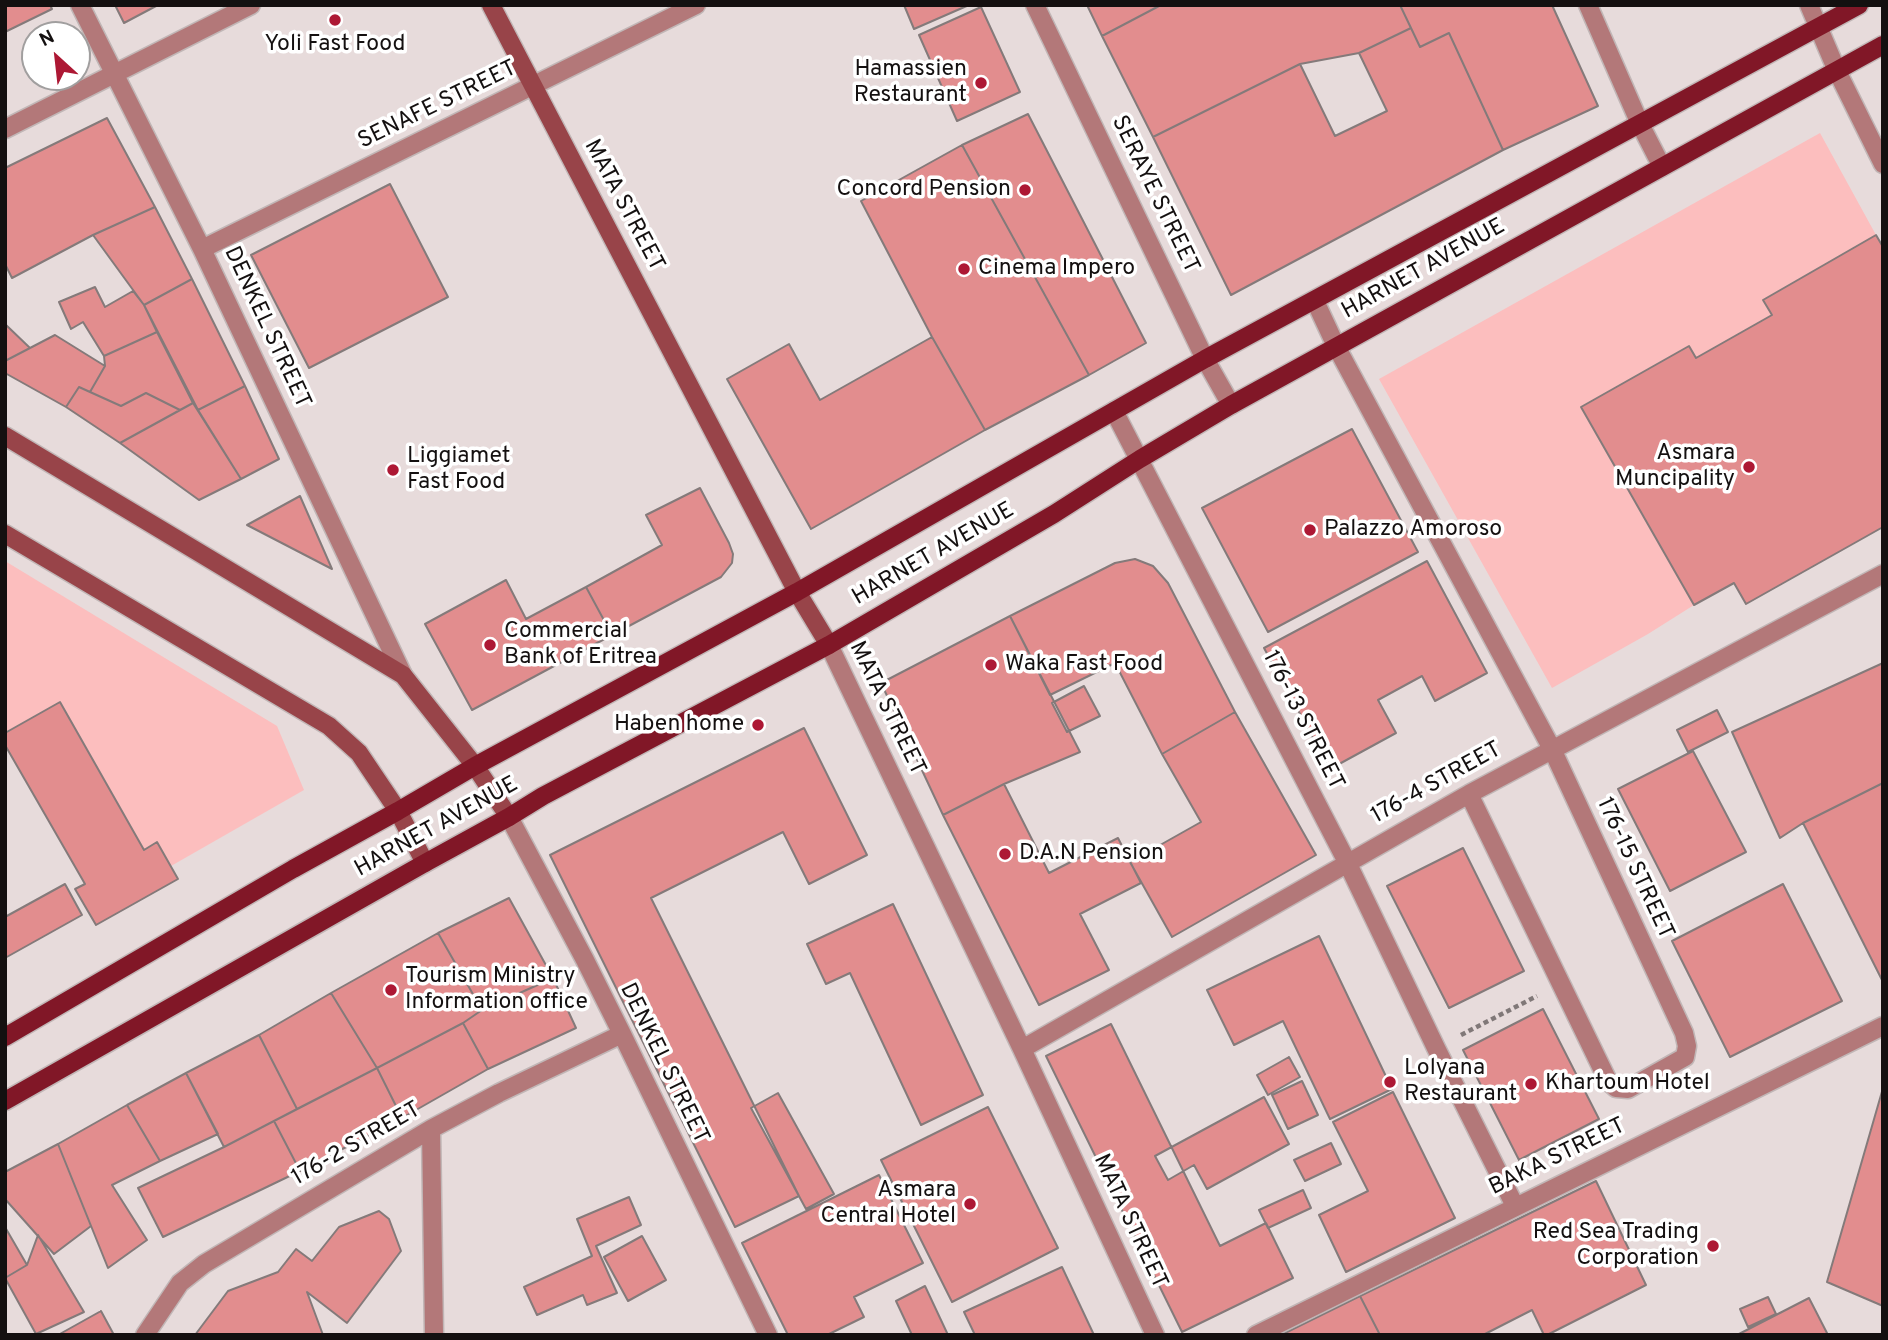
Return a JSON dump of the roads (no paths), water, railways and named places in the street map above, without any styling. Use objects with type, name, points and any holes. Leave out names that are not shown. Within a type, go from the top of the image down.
[{"type":"main road","name":"MATA STREET","points":[[491,5],[797,592],[829,645]]},
{"type":"main road","name":"HARNET AVENUE","points":[[5,1037],[475,766],[797,592],[1205,359],[1859,5]]},
{"type":"main road","name":"HARNET AVENUE","points":[[5,1101],[543,796],[829,645],[1054,514],[1231,405],[1336,346],[1883,46]]},
{"type":"main road","points":[[5,436],[402,675],[475,766],[509,817]]},
{"type":"main road","points":[[5,534],[329,726],[359,753],[398,811],[425,863]]},
{"type":"street","name":"DENKEL STREET","points":[[79,5],[202,249],[402,675]]},
{"type":"street","points":[[5,129],[251,5]]},
{"type":"street","name":"SENAFE STREET","points":[[202,249],[696,5]]},
{"type":"street","name":"SERAYE STREET","points":[[1035,5],[1205,359],[1231,405]]},
{"type":"street","points":[[1588,5],[1640,124],[1662,167]]},
{"type":"street","points":[[1809,5],[1837,71],[1883,164]]},
{"type":"street","name":"176-15 STREET","points":[[1315,301],[1336,346],[1552,749],[1684,1033],[1687,1046],[1685,1058],[1628,1089],[1616,1088],[1608,1081],[1469,794]]},
{"type":"street","name":"176-13 STREET","points":[[1114,411],[1348,862],[1515,1206]]},
{"type":"street","name":"176-4 STREET","points":[[1022,1048],[1469,794],[1883,574]]},
{"type":"street","name":"MATA STREET","points":[[829,645],[1022,1048],[1155,1335]]},
{"type":"street","name":"DENKEL STREET","points":[[509,817],[585,960],[768,1335]]},
{"type":"street","name":"BAKA STREET","points":[[1256,1335],[1883,1026]]},
{"type":"street","name":"176-2 STREET","points":[[145,1335],[180,1283],[204,1264],[431,1129],[622,1034]]},
{"type":"street","points":[[431,1129],[434,1335]]},
{"type":"place","name":"Yoli Fast Food","points":[[335,20]]},
{"type":"place","name":"Hamassien Restaurant","points":[[981,83]]},
{"type":"place","name":"Concord Pension","points":[[1025,190]]},
{"type":"place","name":"Cinema Impero","points":[[964,269]]},
{"type":"place","name":"Asmara Muncipality","points":[[1749,467]]},
{"type":"place","name":"Liggiamet Fast Food","points":[[393,470]]},
{"type":"place","name":"Palazzo Amoroso","points":[[1310,530]]},
{"type":"place","name":"Commercial Bank of Eritrea","points":[[490,645]]},
{"type":"place","name":"Waka Fast Food","points":[[991,665]]},
{"type":"place","name":"Haben home","points":[[758,725]]},
{"type":"place","name":"D.A.N Pension","points":[[1005,854]]},
{"type":"place","name":"Tourism Ministry Information office","points":[[391,990]]},
{"type":"place","name":"Lolyana Restaurant","points":[[1390,1082]]},
{"type":"place","name":"Khartoum Hotel","points":[[1531,1084]]},
{"type":"place","name":"Asmara Central Hotel","points":[[970,1204]]},
{"type":"place","name":"Red Sea Trading Corporation","points":[[1713,1246]]}]
